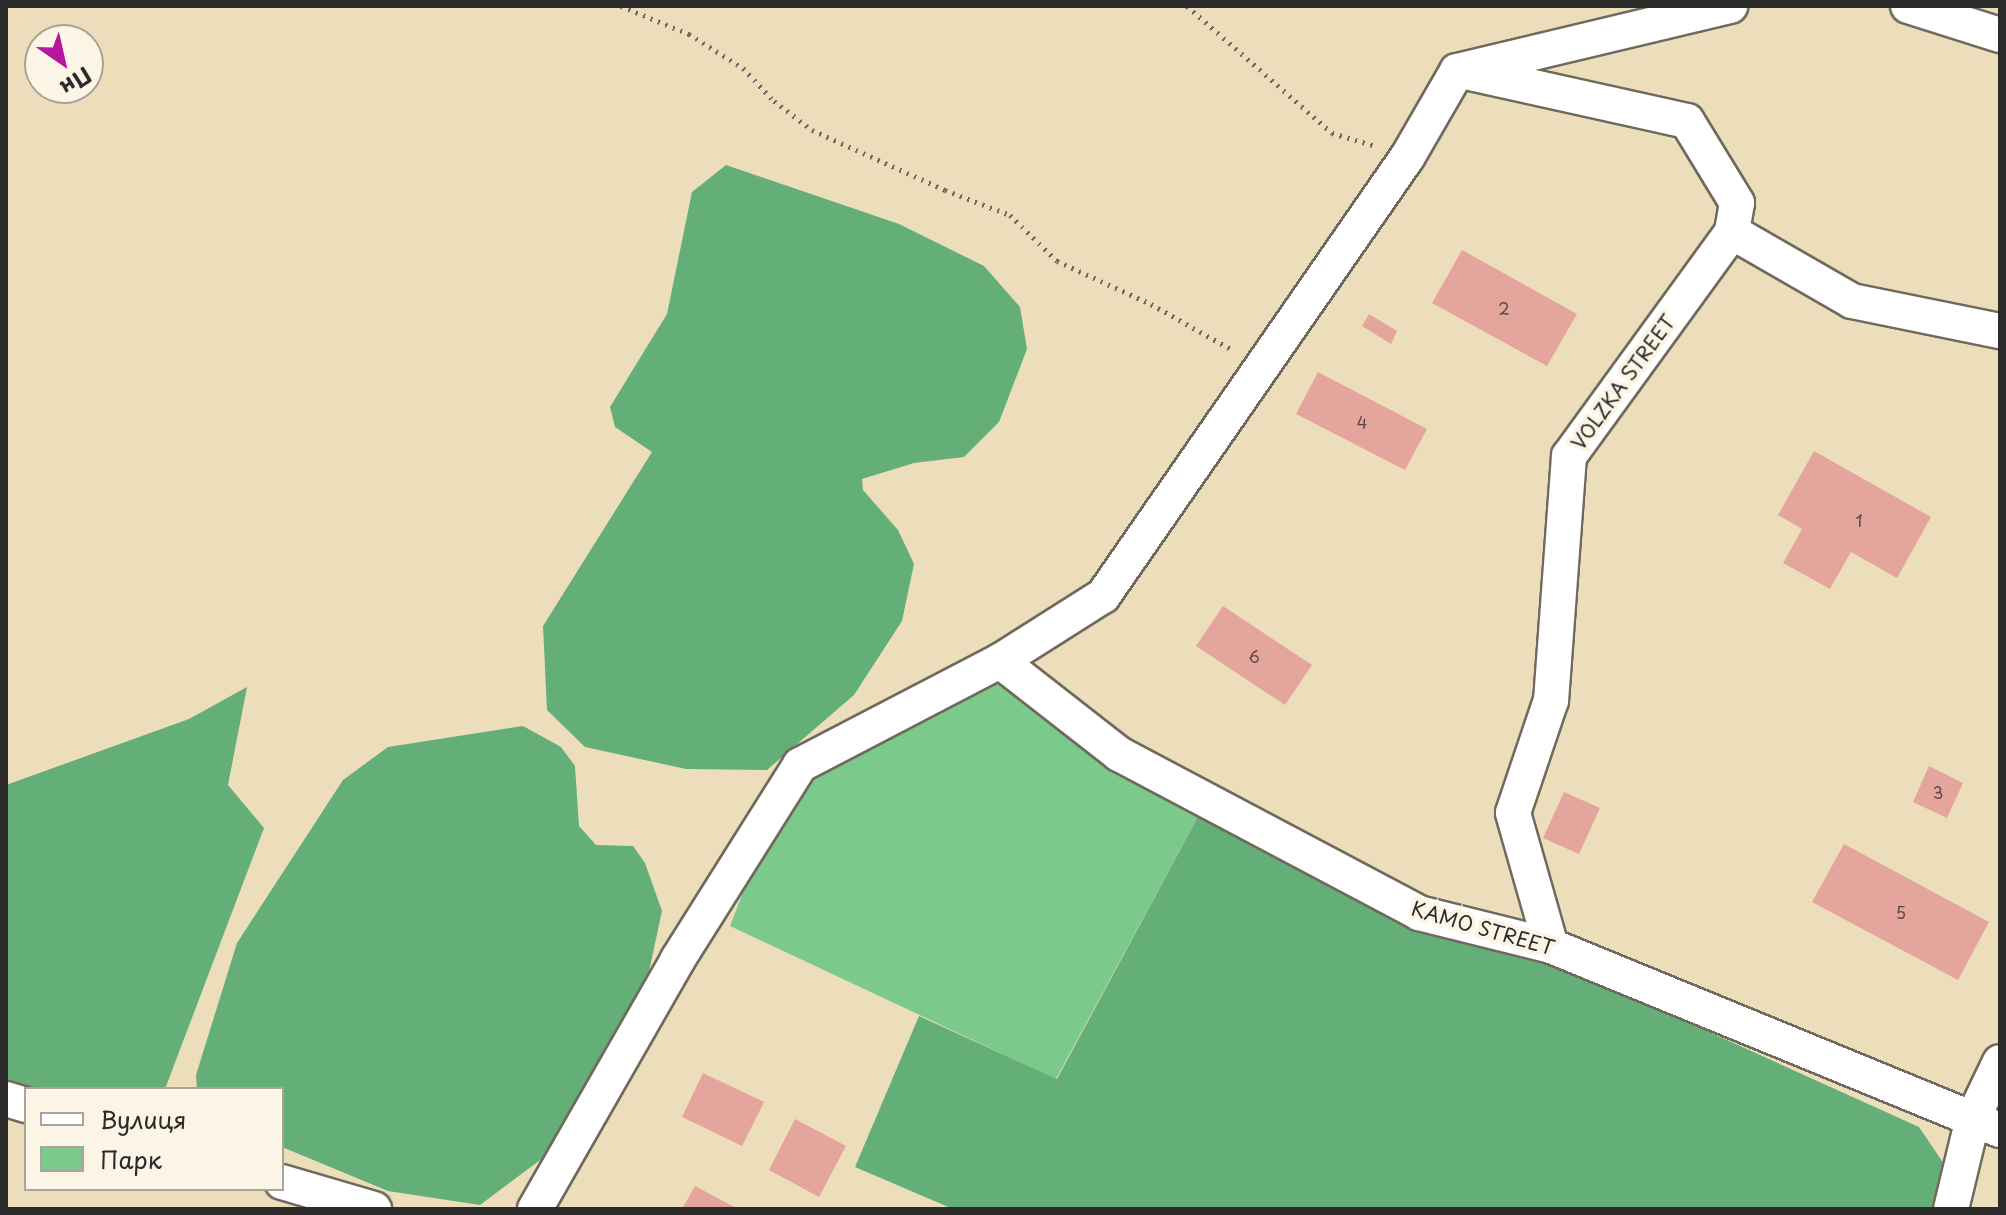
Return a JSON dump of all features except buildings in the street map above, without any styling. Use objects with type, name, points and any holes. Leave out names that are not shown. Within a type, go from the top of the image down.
[{"type":"street","points":[[535,1209],[678,959],[800,765],[1000,661],[1103,596],[1408,156],[1457,71],[1730,6]]},
{"type":"street","points":[[1908,6],[2000,35]]},
{"type":"street","points":[[1457,71],[1687,121],[1737,203],[1732,232],[1852,301],[2000,331]]},
{"type":"street","name":"VOLZKA STREET","points":[[1551,946],[1513,813],[1551,700],[1569,456],[1732,232]]},
{"type":"street","name":"KAMO STREET","points":[[1000,661],[1119,754],[1419,913],[1551,946],[1986,1124]]},
{"type":"street","points":[[1951,1209],[1986,1124],[2000,1062]]},
{"type":"street","points":[[284,1183],[374,1209]]},
{"type":"path","points":[[621,6],[689,34],[743,68],[774,101],[812,130],[1010,215],[1057,261],[1151,304],[1233,349],[1252,383]]},
{"type":"path","points":[[1187,6],[1332,133],[1408,156]]},
{"type":"green space","points":[[726,165],[899,224],[984,266],[1020,307],[1027,349],[999,422],[964,457],[914,463],[862,479],[863,490],[898,530],[914,564],[902,621],[854,695],[767,770],[686,769],[585,747],[547,710],[543,626],[652,452],[615,427],[610,407],[667,314],[692,192]]},
{"type":"green space","points":[[1000,682],[1110,770],[1201,811],[1056,1079],[730,926],[743,892],[814,779]]},
{"type":"green space","points":[[247,687],[228,785],[264,828],[166,1087],[6,1087],[6,785],[189,719]]},
{"type":"green space","points":[[523,726],[561,747],[575,766],[579,826],[596,845],[633,846],[645,863],[662,911],[645,990],[571,1137],[480,1205],[388,1191],[284,1148],[284,1087],[197,1087],[196,1075],[237,943],[343,780],[388,747]]},
{"type":"green space","points":[[1201,811],[1559,964],[1919,1127],[1967,1198],[1967,1209],[953,1209],[855,1167],[919,1016],[1057,1079]]}]
